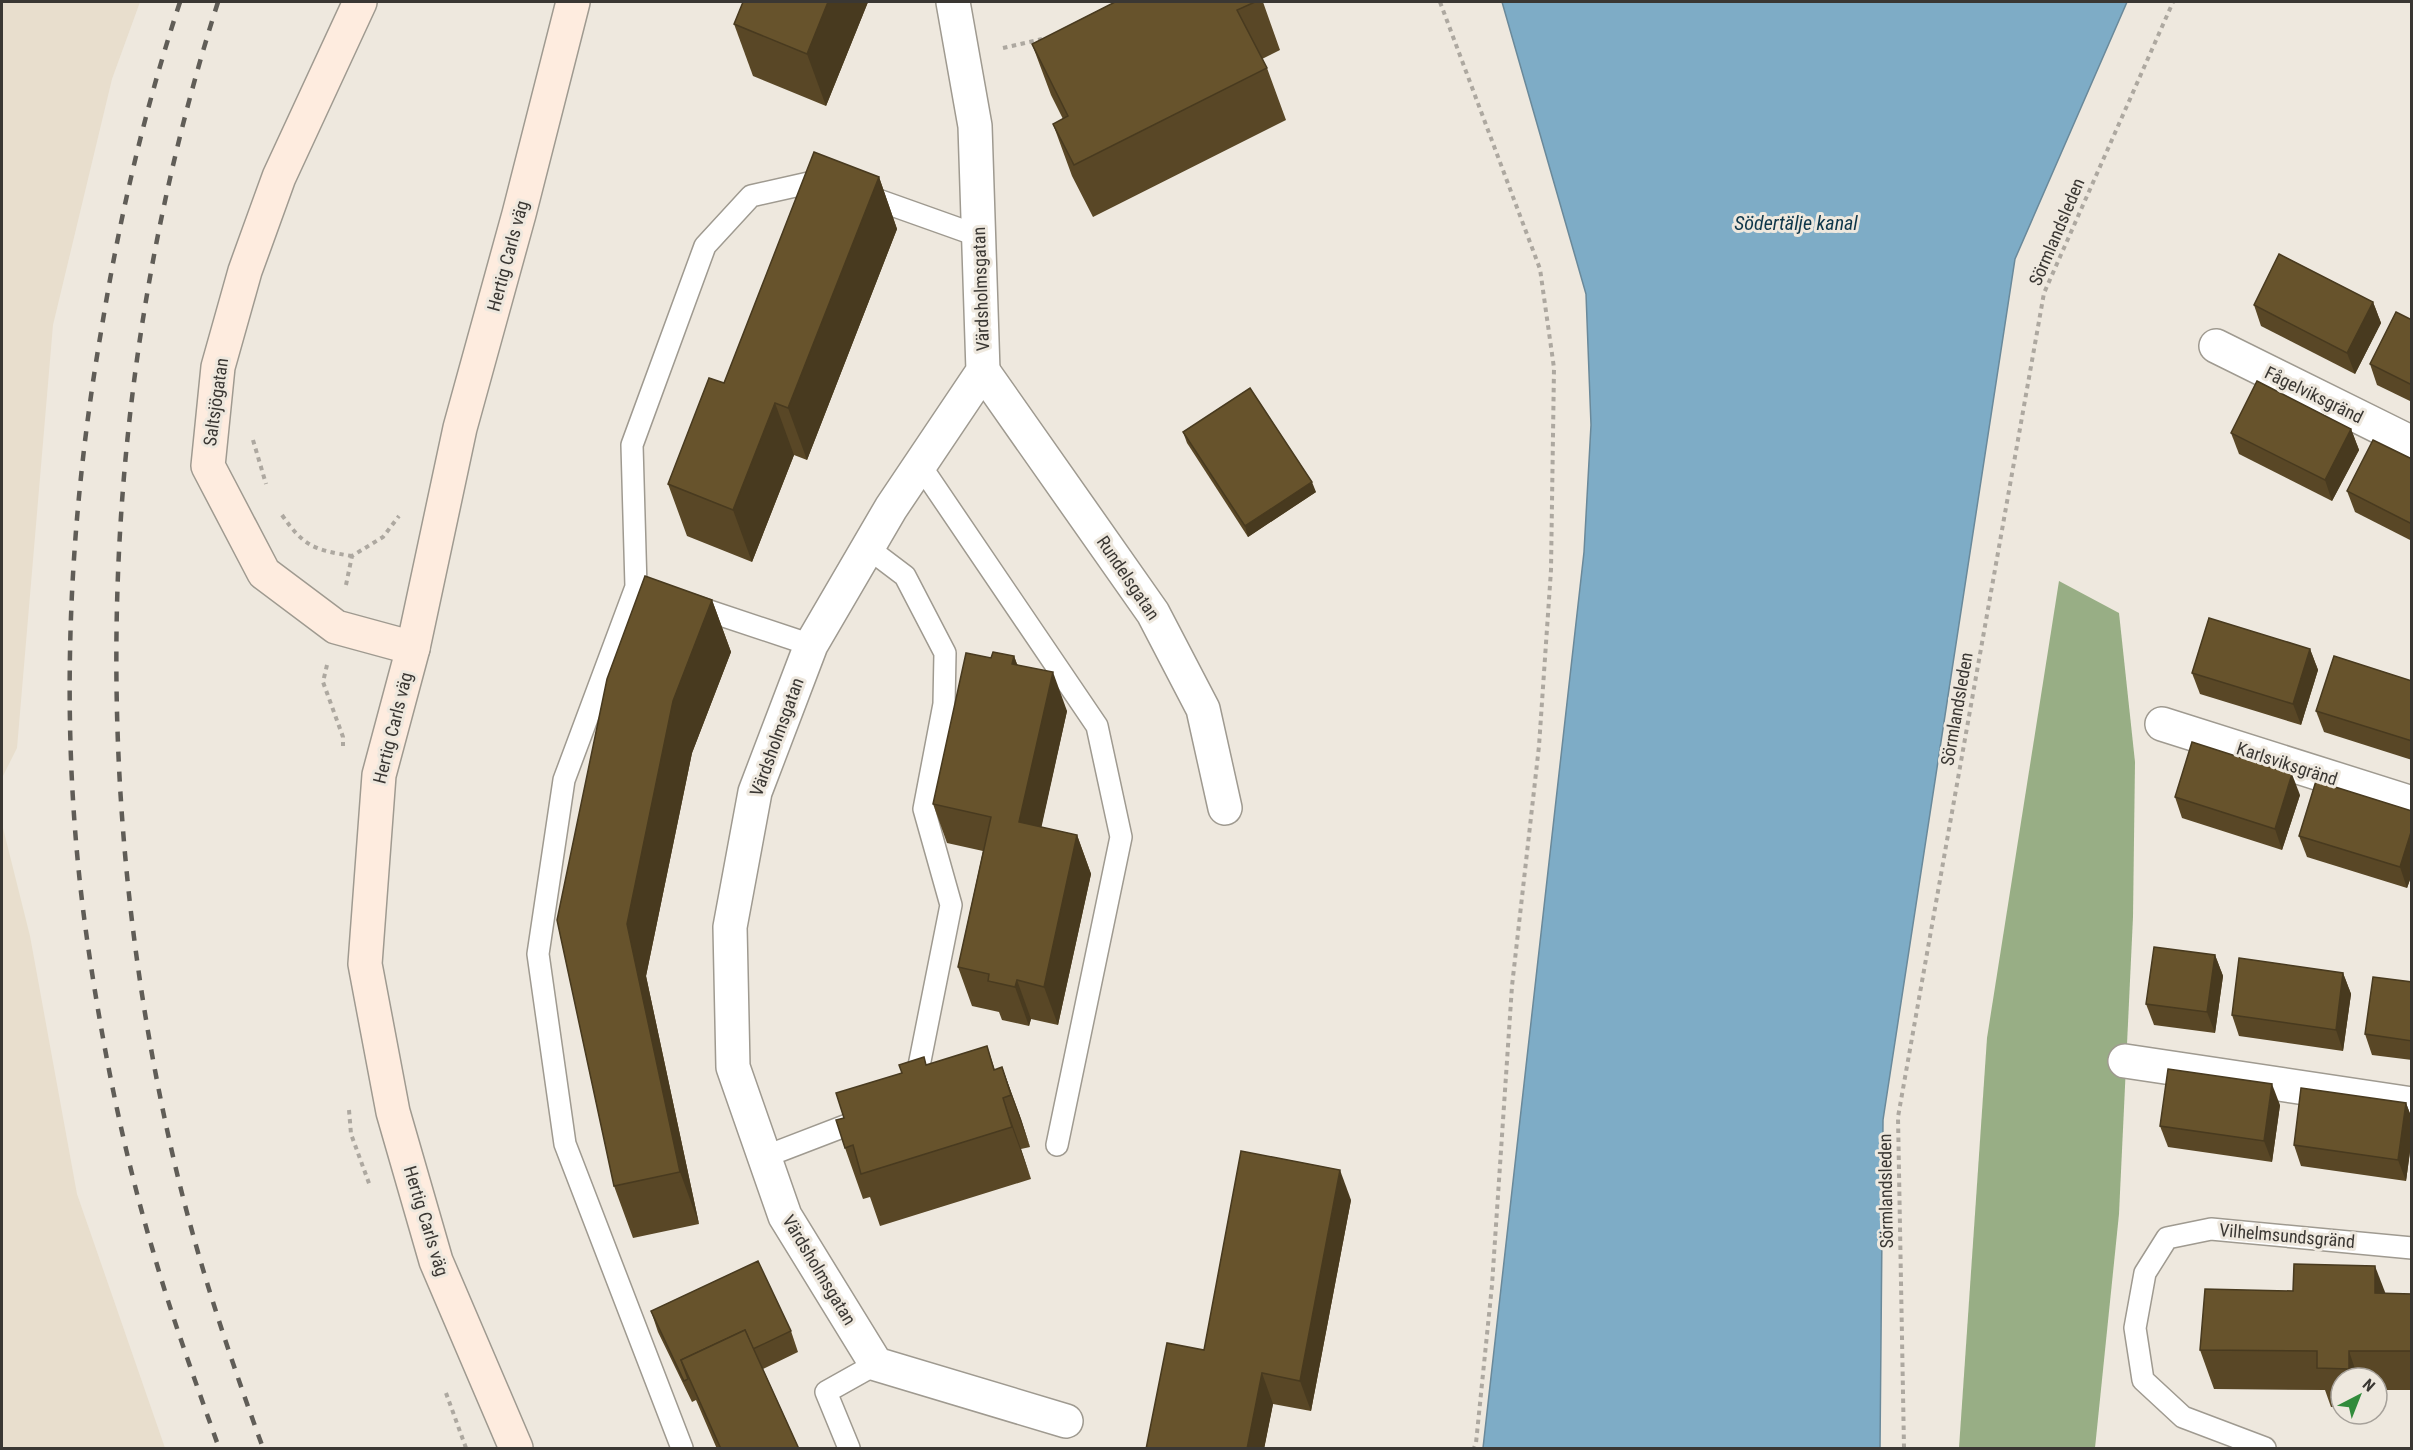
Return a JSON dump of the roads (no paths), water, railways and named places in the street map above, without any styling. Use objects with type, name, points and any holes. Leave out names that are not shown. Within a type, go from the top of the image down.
[{"type":"main road","name":"Saltsjögatan","points":[[360,2],[279,177],[245,271],[218,367],[208,466],[264,573],[336,627],[413,648]]},
{"type":"main road","name":"Hertig Carls väg","points":[[516,1449],[436,1261],[393,1112],[365,964],[379,775],[413,648],[460,428],[519,214],[573,2]]},
{"type":"street","name":"Värdsholmsgatan","points":[[876,1364],[785,1216],[733,1067],[730,927],[754,792],[811,645],[891,508],[983,371],[975,126],[953,2]]},
{"type":"street","name":"Fågelviksgränd","points":[[2216,346],[2412,443]]},
{"type":"street","name":"Rundelsgatan","points":[[983,371],[1153,613],[1203,709],[1225,808]]},
{"type":"street","name":"Karlsviksgränd","points":[[2162,724],[2412,803]]},
{"type":"street","points":[[2125,1061],[2412,1104]]},
{"type":"street","points":[[876,1364],[1066,1421]]},
{"type":"lane","points":[[682,1449],[565,1144],[538,954],[564,780],[636,587],[632,444],[705,246],[751,196],[822,180],[979,236]]},
{"type":"lane","points":[[920,465],[1097,726],[1121,837],[1057,1145]]},
{"type":"lane","points":[[868,548],[905,576],[945,653],[944,704],[924,809],[951,904],[913,1100],[902,1104]]},
{"type":"lane","points":[[636,587],[811,645]]},
{"type":"lane","points":[[764,1157],[881,1112]]},
{"type":"lane","name":"Vilhelmsundsgränd","points":[[2265,1449],[2183,1416],[2144,1380],[2135,1328],[2145,1273],[2167,1238],[2211,1229],[2412,1248]]},
{"type":"lane","points":[[849,1449],[826,1392],[876,1364]]},
{"type":"water","name":"Södertälje kanal","points":[[1502,2],[2127,2],[2015,259],[1883,1120],[1880,1448],[1483,1448],[1584,552],[1591,425],[1586,294]]},
{"type":"railway","points":[[180,2],[145,122],[125,203],[90,402],[74,555],[70,632],[72,786],[87,939],[114,1096],[132,1174],[160,1276],[219,1448]]},
{"type":"railway","points":[[218,2],[178,144],[148,289],[128,434],[118,580],[117,727],[127,874],[146,1020],[175,1165],[215,1308],[263,1448]]}]
